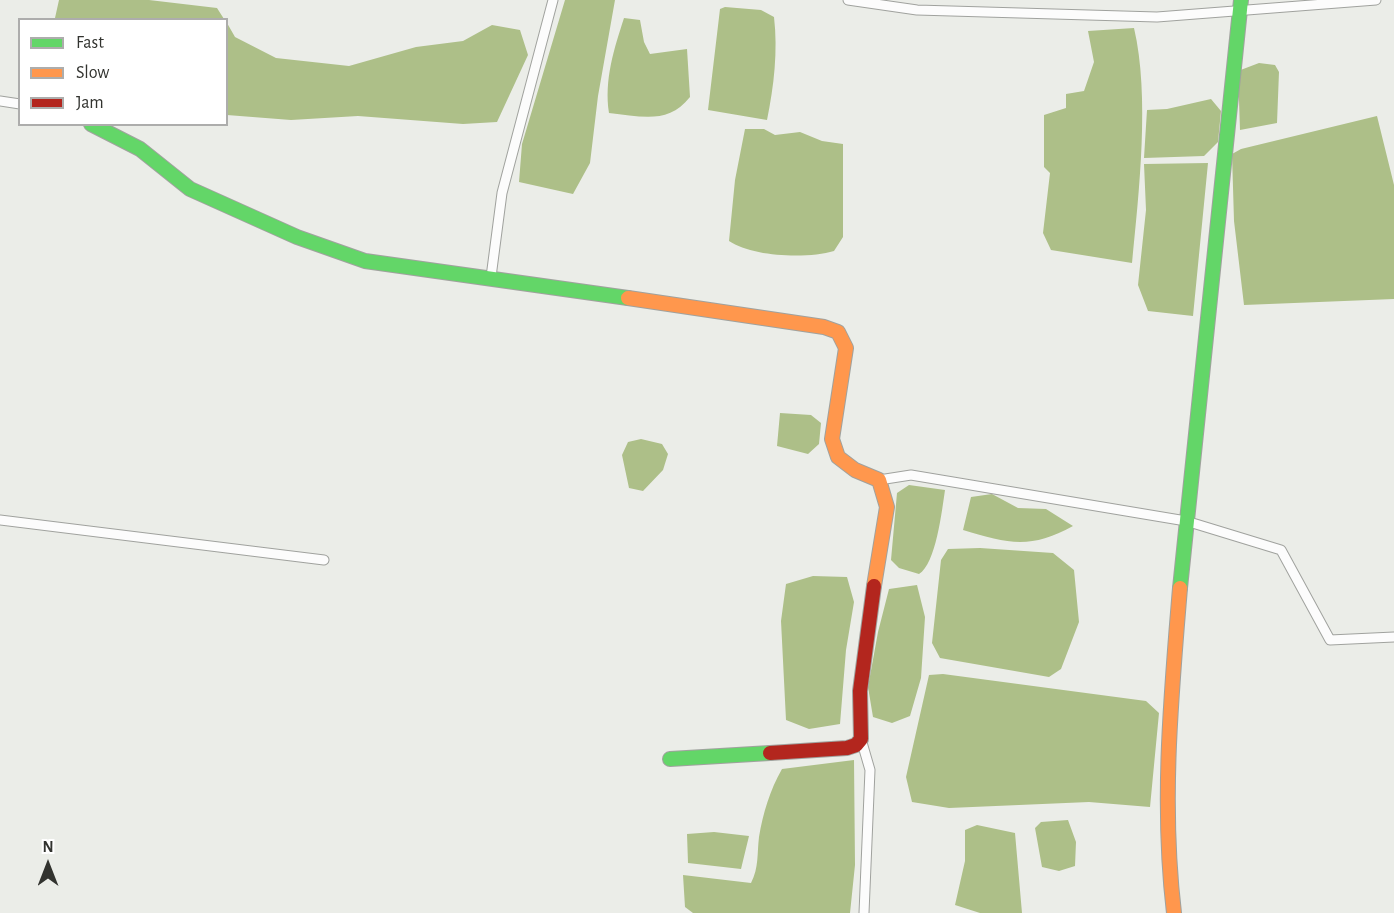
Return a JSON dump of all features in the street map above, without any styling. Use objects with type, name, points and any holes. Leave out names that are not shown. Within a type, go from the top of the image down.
[{"type":"street","points":[[491,277],[502,193],[553,0]]},
{"type":"street","points":[[848,0],[917,10],[1157,17],[1241,5],[1376,0]]},
{"type":"street","points":[[1174,913],[1167,854],[1169,727],[1186,521],[1241,5]]},
{"type":"street","points":[[0,101],[18,104]]},
{"type":"street","points":[[95,126],[140,149],[190,189],[297,237],[365,261],[491,277],[824,327],[838,332],[846,348],[832,439],[838,457],[855,470],[879,480],[911,475],[1186,521],[1281,550],[1330,640],[1394,637]]},
{"type":"street","points":[[864,913],[870,770],[861,739],[860,691],[865,642],[887,507],[879,480]]},
{"type":"street","points":[[0,520],[324,560]]},
{"type":"street","points":[[670,759],[847,748],[856,745],[861,739]]},
{"type":"shaded area","points":[[59,0],[149,0],[217,8],[223,18],[55,18]]},
{"type":"shaded area","points":[[565,0],[615,0],[598,96],[590,163],[573,194],[519,182],[522,144]]},
{"type":"shaded area","points":[[725,7],[761,10],[774,17],[775,68],[767,120],[708,110],[720,9]]},
{"type":"shaded area","points":[[624,18],[640,20],[644,42],[650,54],[687,49],[690,97],[673,112],[653,117],[609,113],[609,77]]},
{"type":"shaded area","points":[[228,25],[235,37],[276,58],[349,66],[416,47],[463,41],[492,25],[520,30],[528,55],[497,122],[463,124],[358,116],[291,120],[228,115]]},
{"type":"shaded area","points":[[1134,28],[1141,83],[1142,144],[1132,263],[1051,250],[1043,233],[1050,173],[1044,167],[1044,115],[1066,108],[1066,94],[1084,91],[1094,62],[1088,31]]},
{"type":"shaded area","points":[[1259,63],[1275,65],[1279,72],[1277,123],[1240,130],[1238,71]]},
{"type":"shaded area","points":[[1211,99],[1221,111],[1218,142],[1204,156],[1144,158],[1147,110],[1167,109]]},
{"type":"shaded area","points":[[1377,116],[1394,185],[1394,299],[1244,305],[1234,221],[1232,154],[1241,149]]},
{"type":"shaded area","points":[[745,129],[764,129],[775,135],[800,132],[822,141],[843,144],[843,237],[834,251],[810,255],[780,255],[752,250],[729,241],[735,180]]},
{"type":"shaded area","points":[[1208,163],[1193,316],[1148,311],[1138,285],[1146,210],[1144,164]]},
{"type":"shaded area","points":[[780,413],[811,415],[821,423],[819,444],[808,454],[777,446]]},
{"type":"shaded area","points":[[641,439],[662,444],[668,454],[663,470],[643,491],[629,488],[622,455],[628,442]]},
{"type":"shaded area","points":[[909,485],[945,490],[934,548],[925,568],[919,574],[899,568],[891,560],[897,493]]},
{"type":"shaded area","points":[[992,494],[1018,508],[1046,509],[1073,526],[1044,539],[1018,542],[963,530],[971,497]]},
{"type":"shaded area","points":[[980,548],[1053,553],[1074,570],[1079,622],[1061,669],[1049,677],[940,658],[932,643],[941,560],[948,549]]},
{"type":"shaded area","points":[[813,576],[847,577],[854,602],[846,650],[840,724],[809,729],[786,720],[781,621],[786,584]]},
{"type":"shaded area","points":[[917,585],[925,617],[921,678],[910,716],[892,723],[873,717],[868,687],[889,589]]},
{"type":"shaded area","points":[[943,674],[1146,701],[1159,713],[1150,807],[1089,802],[949,808],[912,802],[906,777],[929,675]]},
{"type":"shaded area","points":[[854,760],[855,865],[850,913],[693,913],[685,907],[683,875],[751,883],[757,866],[759,837],[765,810],[782,769]]},
{"type":"shaded area","points":[[1068,820],[1076,842],[1075,866],[1059,871],[1042,867],[1035,828],[1041,822]]},
{"type":"shaded area","points":[[977,825],[1015,833],[1022,913],[980,913],[955,905],[965,861],[965,830]]},
{"type":"shaded area","points":[[714,832],[749,836],[741,869],[688,863],[687,834]]},
{"type":"traffic: fast","points":[[1180,588],[1241,0]]},
{"type":"traffic: fast","points":[[95,126],[140,149],[190,189],[297,237],[365,261],[628,298]]},
{"type":"traffic: fast","points":[[670,759],[770,753]]},
{"type":"traffic: slow","points":[[628,298],[824,327],[838,332],[846,348],[832,439],[838,457],[855,470],[879,480],[887,507],[874,586]]},
{"type":"traffic: slow","points":[[1174,913],[1168,832],[1168,791],[1180,588]]},
{"type":"traffic: jam","points":[[770,753],[847,748],[856,745],[861,739],[860,691],[874,586]]}]
